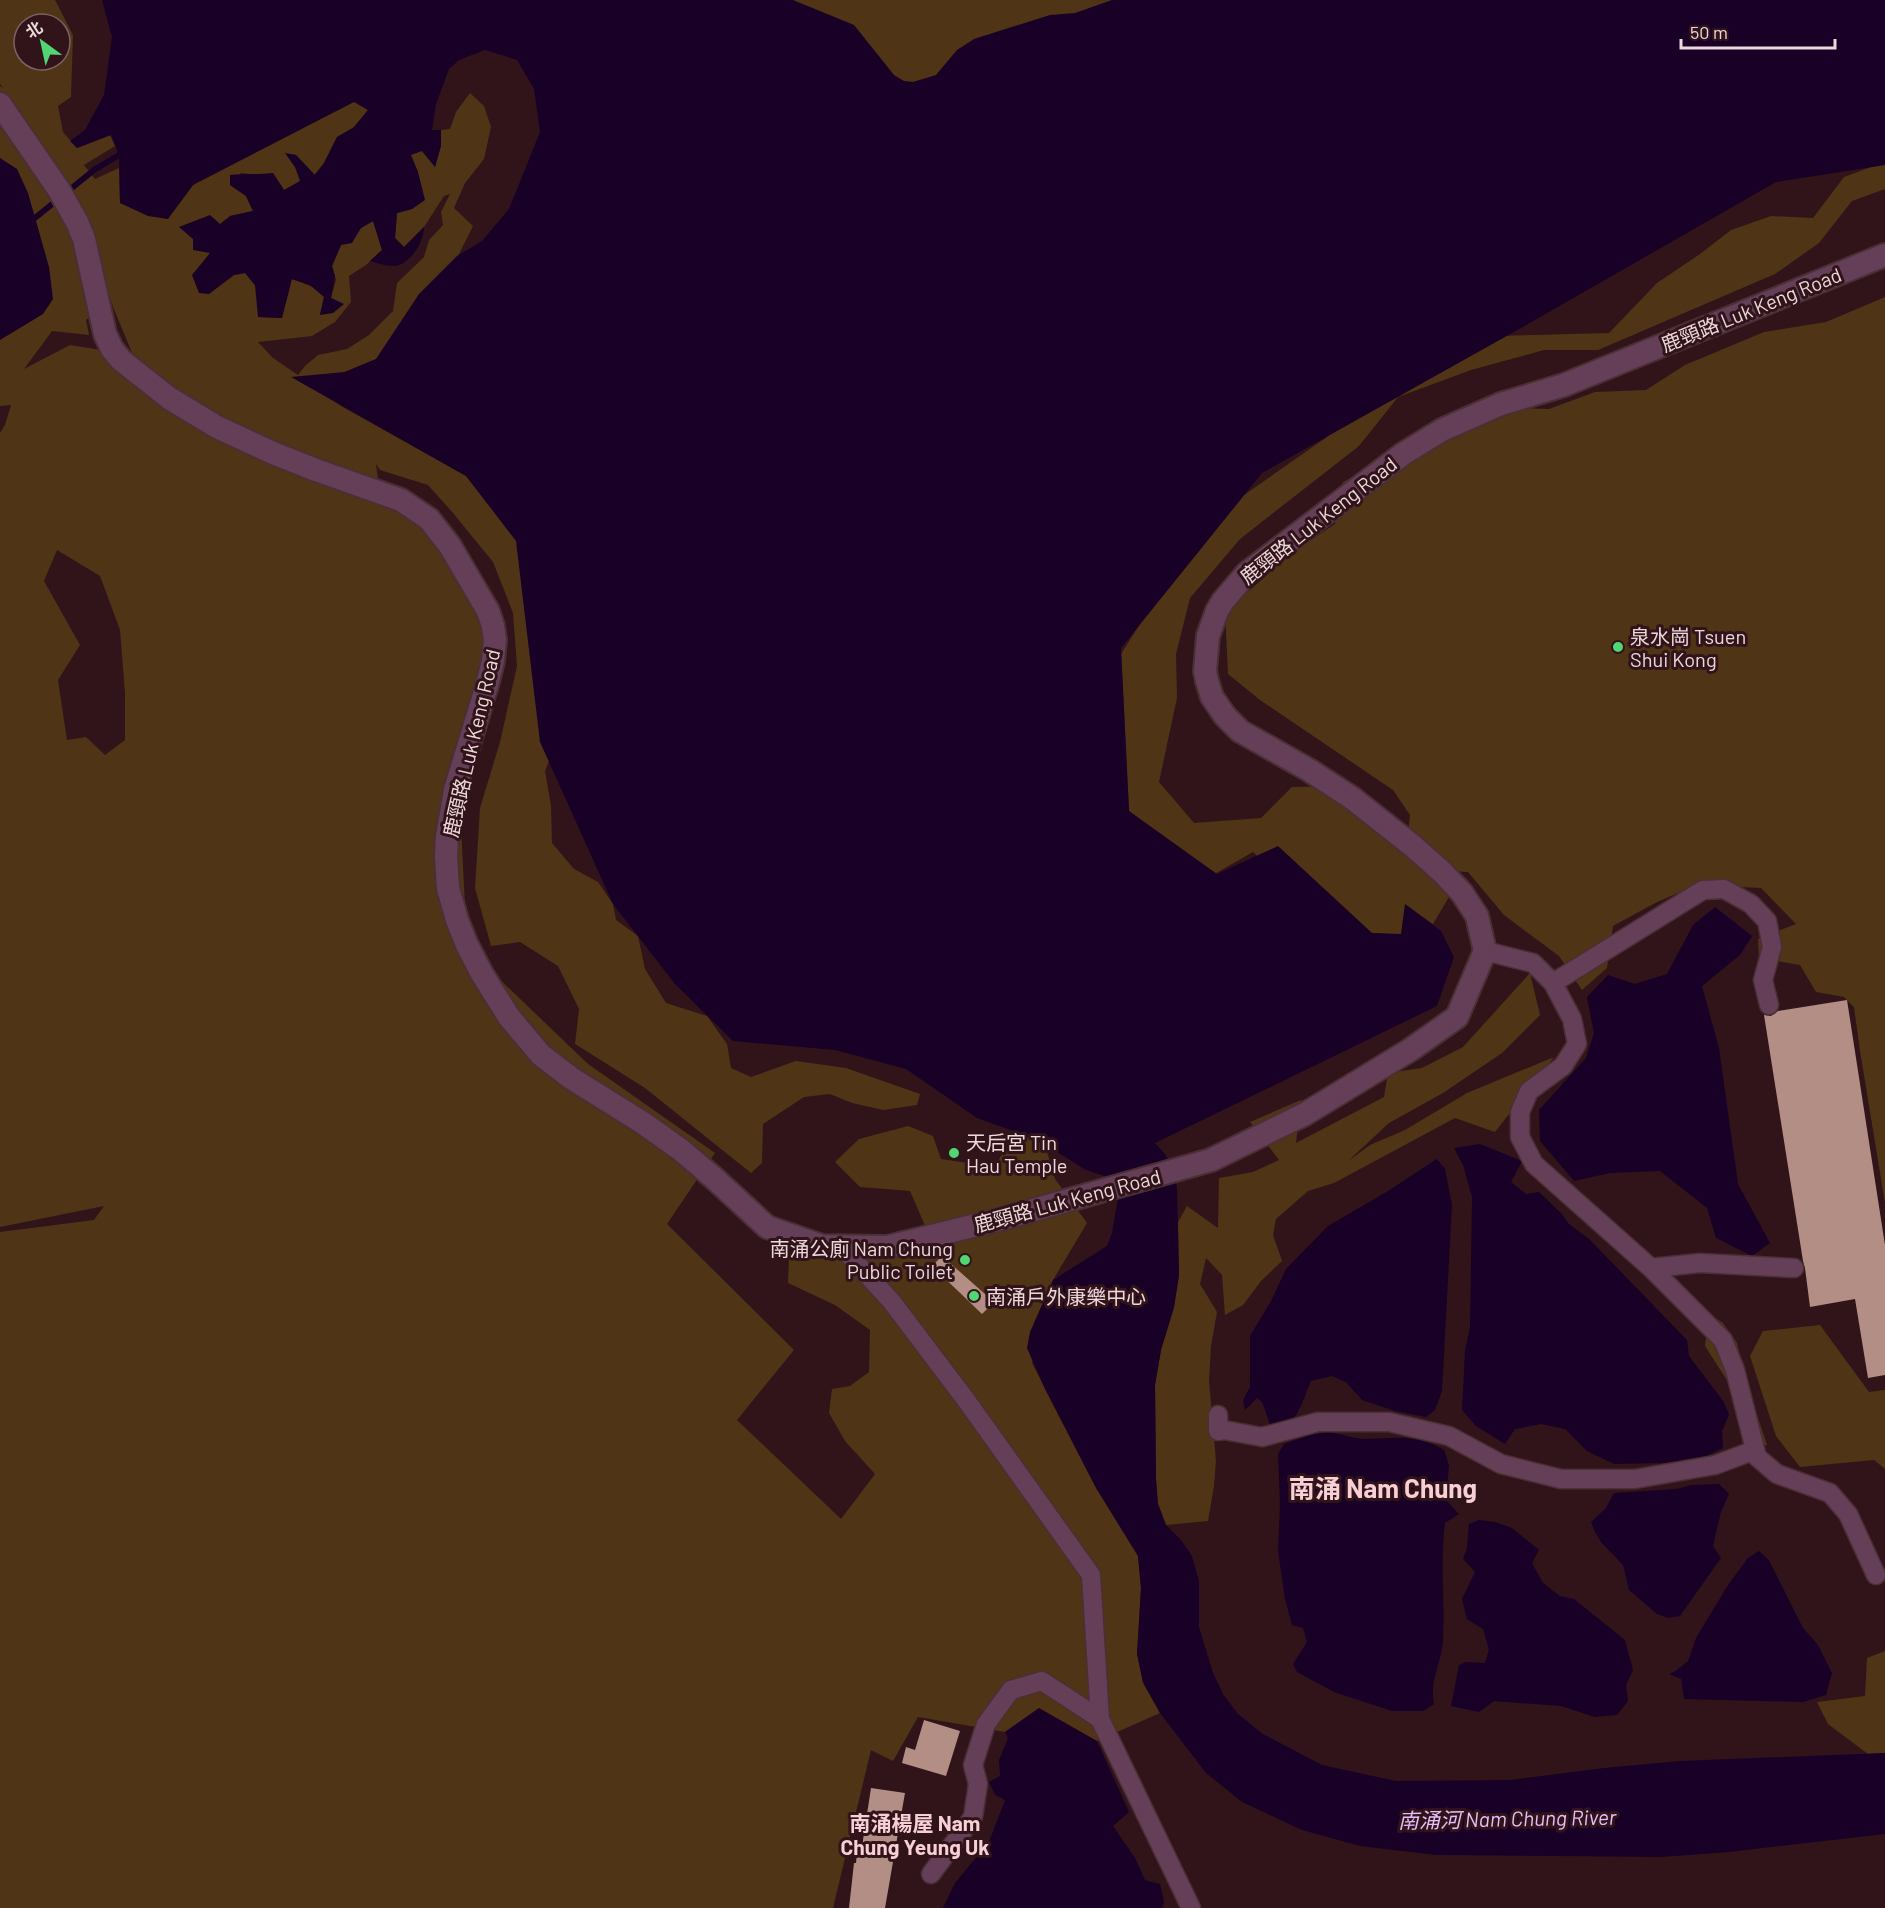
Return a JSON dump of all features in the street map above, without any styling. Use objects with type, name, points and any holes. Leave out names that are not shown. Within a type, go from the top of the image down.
[{"type":"street","name":"鹿頸路 Luk Keng Road","points":[[0,104],[63,196],[77,222],[84,239],[105,334],[112,349],[121,360],[169,398],[217,427],[273,453],[323,473],[392,496],[411,506],[429,519],[443,536],[484,603],[493,626],[495,650],[487,686],[452,806],[447,837],[446,871],[452,905],[465,939],[482,974],[509,1017],[533,1047],[549,1062],[681,1150],[767,1227],[822,1246],[887,1247],[1005,1218],[1211,1160],[1305,1114],[1410,1050],[1457,1017],[1485,951],[1477,916],[1462,893],[1442,872],[1396,832],[1352,798],[1309,770],[1249,736],[1225,717],[1209,690],[1205,671],[1208,636],[1217,611],[1229,592],[1247,573],[1428,437],[1500,404],[1564,385],[1885,255]]},
{"type":"street","points":[[1553,983],[1703,890],[1724,889],[1751,904],[1767,921],[1772,947],[1763,980],[1769,1005]]},
{"type":"street","points":[[1485,951],[1533,963],[1553,983],[1572,1018],[1577,1044],[1563,1066],[1529,1092],[1520,1112],[1520,1137],[1534,1164],[1651,1268],[1724,1340],[1735,1370],[1757,1457],[1777,1474],[1830,1492],[1848,1514],[1876,1575]]},
{"type":"street","points":[[841,1246],[892,1302],[966,1400],[1091,1575],[1100,1719],[1191,1908]]},
{"type":"street","points":[[1651,1268],[1700,1263],[1794,1268]]},
{"type":"street","points":[[1218,1414],[1218,1431],[1224,1430],[1262,1437],[1318,1422],[1389,1422],[1449,1436],[1501,1464],[1561,1479],[1635,1479],[1715,1465],[1755,1450]]},
{"type":"street","points":[[931,1874],[973,1817],[978,1784],[973,1765],[986,1724],[1011,1690],[1042,1681],[1100,1719]]},
{"type":"shaded area","points":[[0,0],[55,0],[61,12],[12,12],[12,72],[72,72],[71,97],[58,106],[63,132],[77,148],[110,135],[115,146],[84,165],[95,179],[119,168],[120,203],[167,219],[193,185],[228,162],[355,101],[368,110],[356,126],[337,137],[324,163],[314,175],[296,155],[286,154],[301,181],[284,190],[273,173],[259,175],[241,173],[230,185],[246,196],[253,211],[230,216],[211,252],[209,293],[234,275],[245,273],[258,289],[258,317],[281,318],[291,279],[308,284],[325,294],[320,314],[343,304],[331,298],[336,280],[332,266],[341,245],[373,221],[382,250],[366,265],[349,276],[351,302],[335,322],[312,336],[258,342],[273,358],[298,375],[318,355],[347,349],[369,335],[393,311],[397,283],[424,257],[429,240],[443,225],[441,212],[450,194],[444,196],[424,227],[404,247],[395,238],[397,213],[412,209],[418,172],[410,154],[422,151],[435,166],[441,146],[441,130],[450,129],[456,112],[470,93],[484,106],[491,127],[484,159],[465,183],[454,208],[473,226],[453,266],[379,358],[322,381],[305,381],[341,406],[466,476],[527,547],[560,733],[545,771],[551,806],[552,843],[574,869],[598,882],[613,904],[616,920],[638,936],[645,969],[666,1003],[707,1016],[727,1044],[731,1068],[751,1077],[796,1061],[846,1068],[920,1094],[917,1105],[883,1110],[852,1103],[830,1094],[804,1097],[763,1124],[762,1163],[751,1173],[645,1088],[575,1044],[579,1009],[558,966],[520,942],[491,946],[475,888],[480,808],[500,742],[517,666],[513,613],[493,562],[428,485],[380,470],[376,464],[378,480],[421,501],[494,596],[496,640],[460,804],[466,928],[489,969],[588,1064],[715,1153],[667,1224],[794,1350],[737,1420],[841,1519],[875,1474],[845,1441],[829,1413],[832,1389],[850,1386],[869,1372],[870,1330],[835,1305],[788,1283],[789,1257],[850,1250],[926,1228],[910,1191],[860,1187],[835,1162],[859,1139],[908,1126],[933,1136],[941,1159],[995,1167],[1014,1132],[1045,1145],[1055,1179],[1087,1223],[1053,1280],[1032,1363],[1096,1487],[1138,1556],[1141,1588],[1137,1654],[1143,1683],[1160,1713],[1097,1741],[1035,1711],[1005,1732],[918,1717],[893,1761],[871,1750],[833,1908],[0,1908],[0,1232],[94,1220],[104,1206],[0,1227],[0,433],[11,405],[0,406],[0,86],[3,88],[0,84]],"holes":[[[5,92],[80,211],[113,307],[133,355],[70,345],[24,369],[52,331],[89,335],[86,320],[94,313],[80,246],[59,206],[2,122]],[[57,550],[100,576],[120,630],[125,693],[125,740],[105,755],[86,737],[67,740],[58,680],[80,645],[44,581]]]},
{"type":"shaded area","points":[[781,0],[1161,0],[890,99]]},
{"type":"shaded area","points":[[1885,164],[1885,189],[1852,201],[1819,243],[1775,274],[1598,350],[1544,350],[1471,370],[1398,397],[1359,446],[1240,539],[1190,598],[1176,654],[1177,698],[1159,782],[1194,823],[1261,818],[1292,787],[1339,786],[1407,846],[1410,815],[1393,790],[1260,700],[1228,674],[1225,612],[1292,553],[1335,524],[1343,482],[1408,448],[1477,407],[1549,409],[1595,392],[1646,390],[1685,365],[1764,332],[1826,322],[1885,297],[1885,1203],[1854,1007],[1844,997],[1816,992],[1800,965],[1759,958],[1758,939],[1796,924],[1761,888],[1697,885],[1657,902],[1613,926],[1607,968],[1582,990],[1559,956],[1504,915],[1468,872],[1427,870],[1449,897],[1433,924],[1406,905],[1406,935],[1372,933],[1274,872],[1253,852],[1211,876],[1129,811],[1121,654],[1204,523],[1327,437],[1375,388],[1495,336],[1609,333],[1657,283],[1731,230],[1771,216],[1813,218],[1844,177]]},
{"type":"shaded area","points":[[1530,973],[1540,1015],[1502,1053],[1443,1093],[1389,1123],[1348,1161],[1370,1145],[1405,1130],[1467,1093],[1554,1057],[1495,1132],[1455,1118],[1334,1183],[1308,1191],[1276,1219],[1273,1235],[1282,1261],[1261,1281],[1243,1305],[1225,1315],[1222,1275],[1206,1258],[1200,1284],[1217,1312],[1211,1346],[1209,1381],[1216,1461],[1214,1486],[1208,1521],[1166,1525],[1158,1504],[1156,1480],[1155,1385],[1161,1350],[1174,1307],[1179,1275],[1178,1222],[1187,1206],[1218,1228],[1219,1178],[1253,1172],[1279,1160],[1250,1122],[1301,1100],[1296,1143],[1384,1097],[1388,1073],[1422,1068],[1463,1047]]},
{"type":"shaded area","points":[[1709,1314],[1723,1323],[1737,1343],[1748,1388],[1767,1445],[1743,1444],[1730,1385],[1705,1346]]},
{"type":"shaded area","points":[[1820,1325],[1869,1392],[1885,1390],[1885,1469],[1874,1460],[1800,1467],[1776,1436],[1750,1356],[1763,1331]]},
{"type":"shaded area","points":[[1885,1651],[1885,1753],[1868,1754],[1828,1724],[1817,1702],[1865,1696],[1867,1658]]},
{"type":"water","name":"南涌河 Nam Chung River","points":[[102,0],[793,0],[854,25],[894,75],[904,81],[913,82],[936,75],[957,50],[974,39],[1050,15],[1075,13],[1112,0],[1885,0],[1885,165],[1776,182],[1262,473],[1121,648],[1129,811],[1217,874],[1278,846],[1372,933],[1401,934],[1405,904],[1441,931],[1454,957],[1437,1006],[1155,1143],[1173,1168],[1177,1188],[1179,1275],[1174,1307],[1161,1350],[1155,1385],[1158,1504],[1166,1525],[1181,1540],[1192,1556],[1199,1581],[1199,1627],[1213,1673],[1223,1694],[1238,1714],[1263,1734],[1322,1765],[1396,1781],[1511,1780],[1680,1761],[1885,1753],[1885,1834],[1729,1852],[1661,1857],[1436,1855],[1360,1846],[1302,1830],[1242,1802],[1206,1773],[1160,1713],[1143,1682],[1137,1654],[1141,1588],[1138,1556],[1096,1488],[1045,1389],[1027,1348],[1030,1332],[1053,1280],[1107,1246],[1112,1233],[1118,1198],[1114,1184],[1107,1177],[1086,1170],[1038,1140],[977,1118],[906,1069],[835,1050],[733,1041],[675,984],[613,904],[540,742],[516,541],[466,476],[291,377],[345,372],[376,359],[419,294],[457,256],[482,241],[509,209],[540,132],[534,89],[517,60],[485,50],[459,60],[449,69],[436,104],[432,130],[441,130],[441,146],[435,167],[422,151],[411,155],[425,200],[412,209],[397,213],[395,238],[404,247],[424,227],[419,246],[411,257],[400,265],[394,266],[370,261],[382,250],[373,221],[361,228],[352,243],[341,245],[332,266],[335,276],[331,298],[344,304],[333,313],[320,315],[324,297],[311,286],[292,279],[282,318],[258,317],[255,285],[245,273],[234,275],[209,294],[199,293],[192,275],[210,253],[193,250],[193,239],[179,227],[210,215],[220,224],[230,216],[253,211],[246,196],[230,185],[230,175],[273,173],[284,190],[300,181],[295,167],[285,153],[296,155],[315,175],[337,137],[353,128],[368,110],[354,102],[193,185],[168,219],[148,216],[120,203],[119,155],[111,135],[77,148],[70,141],[85,130],[104,95],[112,37]]},
{"type":"water","points":[[0,158],[17,169],[28,193],[49,267],[53,299],[43,314],[0,340]]},
{"type":"water","points":[[1715,907],[1752,936],[1740,955],[1702,986],[1719,1048],[1738,1184],[1770,1243],[1752,1256],[1716,1238],[1707,1208],[1660,1171],[1610,1173],[1574,1181],[1540,1141],[1539,1110],[1586,1058],[1594,1033],[1587,997],[1608,975],[1635,984],[1667,974],[1693,925]]},
{"type":"water","points":[[1480,1144],[1522,1161],[1511,1182],[1526,1194],[1539,1192],[1569,1224],[1589,1239],[1687,1340],[1689,1356],[1724,1402],[1729,1415],[1722,1431],[1723,1448],[1706,1456],[1666,1463],[1614,1464],[1587,1451],[1565,1429],[1541,1424],[1515,1429],[1505,1444],[1476,1426],[1462,1410],[1465,1351],[1470,1327],[1472,1197],[1463,1165],[1454,1148]]},
{"type":"water","points":[[1437,1159],[1445,1169],[1452,1205],[1442,1391],[1435,1410],[1426,1417],[1395,1411],[1362,1400],[1346,1382],[1332,1376],[1311,1381],[1297,1413],[1286,1424],[1279,1426],[1270,1424],[1262,1402],[1257,1398],[1245,1410],[1243,1400],[1250,1387],[1250,1336],[1271,1301],[1286,1269],[1328,1226]]},
{"type":"water","points":[[1329,1432],[1361,1439],[1415,1439],[1444,1450],[1449,1465],[1446,1500],[1459,1514],[1445,1523],[1442,1648],[1434,1679],[1434,1704],[1423,1711],[1392,1711],[1334,1692],[1297,1672],[1293,1664],[1307,1642],[1303,1628],[1292,1625],[1285,1599],[1278,1551],[1280,1505],[1278,1454],[1284,1444],[1309,1435]]},
{"type":"water","points":[[1719,1484],[1729,1494],[1721,1512],[1713,1546],[1721,1558],[1680,1616],[1668,1618],[1657,1614],[1629,1590],[1623,1565],[1601,1542],[1591,1522],[1606,1508],[1614,1493]]},
{"type":"water","points":[[1479,1520],[1495,1522],[1512,1528],[1539,1550],[1532,1563],[1543,1583],[1560,1596],[1574,1599],[1625,1640],[1633,1670],[1626,1685],[1628,1701],[1617,1715],[1595,1717],[1561,1706],[1494,1701],[1479,1712],[1451,1706],[1459,1665],[1466,1662],[1485,1663],[1489,1649],[1483,1629],[1467,1619],[1462,1599],[1475,1572],[1463,1559],[1467,1548],[1469,1524]]},
{"type":"water","points":[[1759,1551],[1769,1560],[1803,1628],[1818,1645],[1832,1673],[1826,1695],[1803,1702],[1684,1699],[1681,1679],[1669,1674],[1688,1661],[1696,1638],[1728,1585],[1748,1558]]},
{"type":"water","points":[[1039,1708],[1097,1741],[1129,1812],[1113,1826],[1135,1858],[1145,1880],[1160,1884],[1164,1902],[1162,1908],[943,1908],[955,1883],[989,1842],[1005,1800],[995,1795],[989,1782],[1000,1776],[999,1760],[1008,1738],[1005,1732]]},
{"type":"building","points":[[1847,1000],[1885,1245],[1885,1375],[1868,1378],[1855,1299],[1810,1307],[1764,1015],[1771,1016],[1778,1011]]},
{"type":"building","points":[[942,1256],[994,1302],[982,1314],[932,1266]]},
{"type":"building","points":[[924,1720],[960,1731],[946,1776],[902,1763],[906,1747],[915,1750]]},
{"type":"building","points":[[871,1788],[905,1793],[885,1908],[849,1908],[854,1863],[856,1863],[857,1852],[861,1853]]},
{"type":"waterway","points":[[30,222],[94,170],[119,155]]},
{"type":"place","name":"泉水崗 Tsuen Shui Kong","points":[[1618,647]]},
{"type":"place","name":"天后宮 Tin Hau Temple","points":[[954,1153]]},
{"type":"place","name":"南涌公廁 Nam Chung Public Toilet","points":[[965,1260]]},
{"type":"place","name":"南涌戶外康樂中心","points":[[974,1296]]},
{"type":"district","name":"南涌 Nam Chung","points":[[1383,1487]]},
{"type":"district","name":"南涌楊屋 Nam Chung Yeung Uk","points":[[915,1834]]}]
